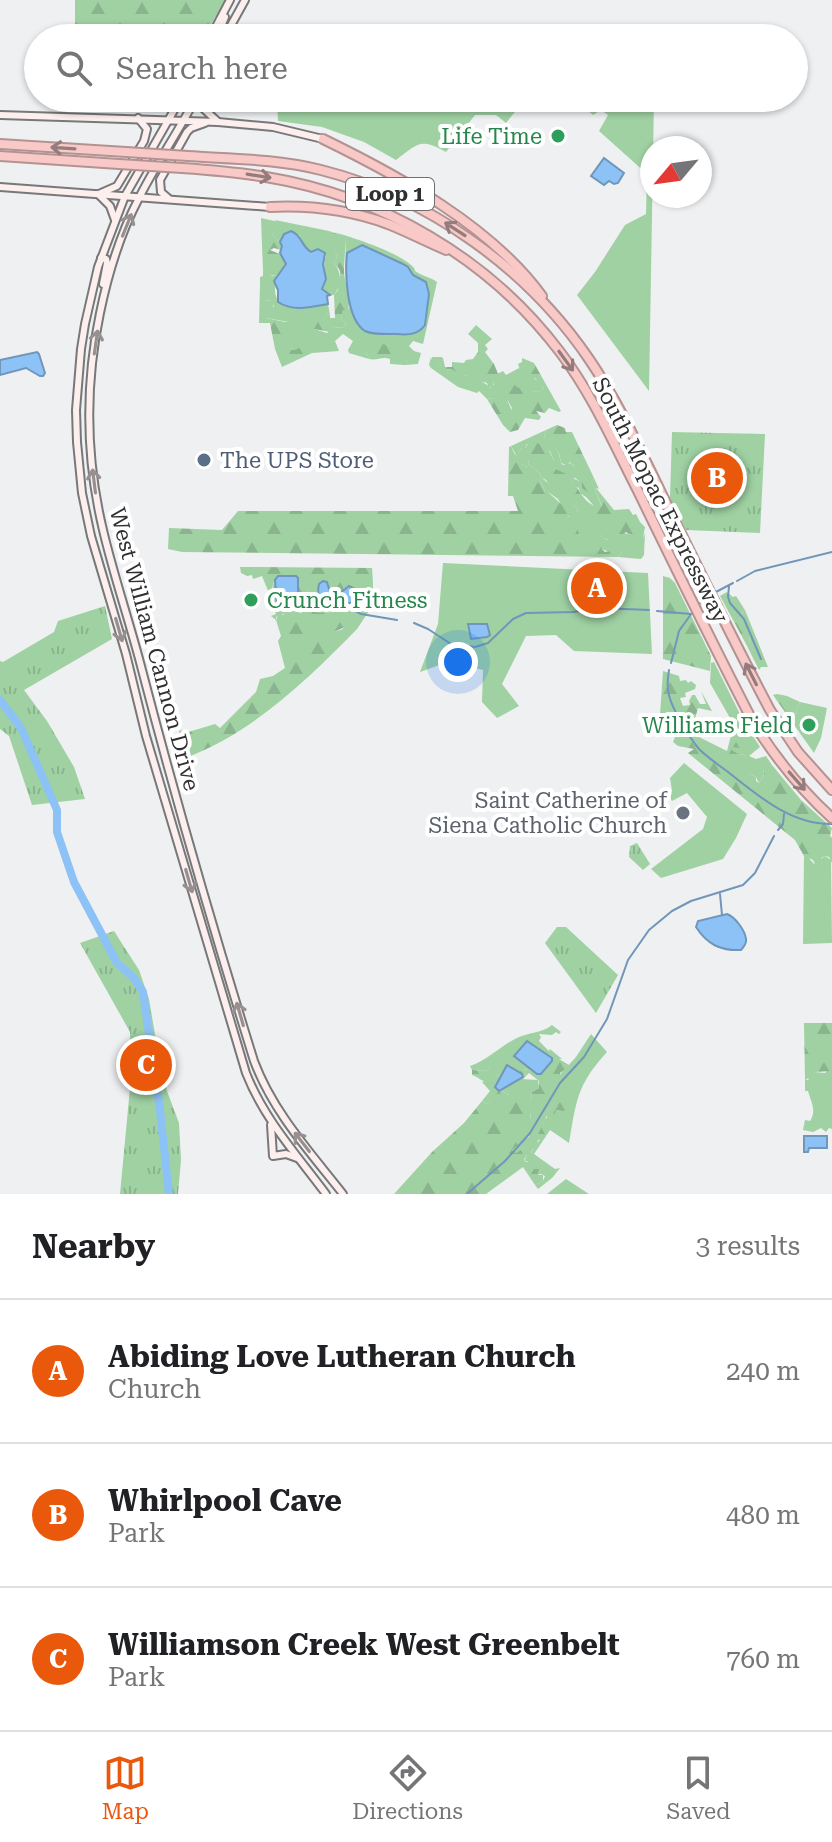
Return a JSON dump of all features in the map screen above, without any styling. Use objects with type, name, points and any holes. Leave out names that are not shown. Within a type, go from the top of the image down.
[{"type":"highway","points":[[323,139],[385,169],[470,226],[523,272],[556,316]]},
{"type":"highway","name":"South Mopac Expressway","points":[[0,144],[292,164],[344,176],[392,195],[445,223],[482,248],[556,316],[602,379],[770,710],[798,752],[832,790]]},
{"type":"highway","name":"South Mopac Expressway","points":[[0,156],[268,177],[338,194],[401,220],[435,239],[489,277],[532,318],[585,389],[753,722],[796,782],[832,818]]},
{"type":"highway","points":[[270,207],[316,207],[358,215],[391,225],[461,257]]},
{"type":"main road","points":[[232,24],[245,0]]},
{"type":"main road","points":[[222,24],[228,3]]},
{"type":"main road","name":"West William Cannon Drive","points":[[174,112],[125,196],[101,258],[84,326],[78,376],[77,442],[82,493],[150,748],[237,1045],[250,1082],[271,1121],[326,1194]]},
{"type":"main road","name":"West William Cannon Drive","points":[[188,112],[139,198],[119,245],[101,307],[91,377],[89,429],[96,500],[175,794],[260,1075],[281,1115],[343,1194]]},
{"type":"main road","points":[[207,112],[218,122]]},
{"type":"main road","points":[[0,115],[218,122],[273,127],[323,139]]},
{"type":"main road","points":[[98,194],[117,186],[144,141],[147,129],[138,118]]},
{"type":"main road","points":[[171,200],[161,192],[160,180],[187,132],[208,122]]},
{"type":"main road","points":[[0,187],[270,207]]},
{"type":"main road","points":[[98,194],[110,206],[115,221]]},
{"type":"main road","points":[[101,258],[106,259],[107,263],[101,307]]},
{"type":"main road","points":[[78,376],[91,377]]},
{"type":"main road","points":[[132,676],[143,672]]},
{"type":"main road","points":[[271,1121],[273,1156],[290,1154],[300,1160]]},
{"type":"green space","points":[[75,0],[225,0],[211,24],[75,24]]},
{"type":"green space","points":[[278,112],[515,112],[506,123],[496,115],[475,115],[446,152],[420,144],[396,160],[364,142],[322,127],[278,121]]},
{"type":"green space","points":[[604,112],[654,112],[653,136],[640,136],[640,168],[599,131],[608,115]]},
{"type":"green space","points":[[646,208],[652,208],[649,391],[577,295],[625,225],[646,214]]},
{"type":"green space","points":[[261,218],[279,222],[279,231],[272,234],[281,244],[281,250],[270,250],[282,255],[286,261],[278,276],[267,275],[263,271]]},
{"type":"green space","points":[[275,220],[329,231],[325,234],[336,253],[334,263],[340,279],[334,295],[322,289],[326,256],[316,249],[311,252],[299,235],[281,239],[280,243],[272,234],[278,226]]},
{"type":"green space","points":[[329,231],[346,237],[344,270],[349,305],[348,310],[343,310],[341,319],[346,323],[343,328],[334,327],[330,332],[314,329],[307,336],[301,336],[301,341],[297,341],[292,350],[308,341],[312,353],[282,367],[270,323],[259,323],[260,284],[266,301],[274,303],[266,318],[293,321],[298,327],[322,321],[322,314],[325,313],[335,318],[334,295],[338,290],[340,274],[334,263],[336,254],[324,233]]},
{"type":"green space","points":[[334,232],[395,255],[417,272],[437,282],[423,344],[413,341],[409,346],[421,353],[418,364],[405,365],[407,359],[400,348],[386,345],[366,351],[369,359],[349,353],[353,341],[343,334],[335,341],[339,351],[312,353],[309,352],[310,342],[292,350],[291,347],[301,336],[314,329],[327,333],[334,327],[343,328],[346,323],[341,319],[343,310],[348,310],[350,306],[346,279],[346,238]]},
{"type":"green space","points":[[263,271],[278,276],[276,297],[281,303],[298,307],[328,304],[330,315],[325,313],[322,322],[298,327],[266,318],[274,306],[271,300],[266,301],[260,284]]},
{"type":"green space","points":[[476,325],[492,339],[485,345],[488,349],[485,352],[501,381],[494,381],[493,388],[451,369],[442,370],[440,365],[432,363],[432,357],[443,358],[445,367],[452,367],[452,362],[464,363],[473,359],[478,352],[478,343],[468,334]]},
{"type":"green space","points":[[369,342],[406,348],[411,359],[407,359],[405,365],[390,364],[387,358],[369,359],[366,351]]},
{"type":"green space","points":[[431,357],[447,370],[477,379],[490,388],[497,381],[497,374],[503,371],[506,375],[519,368],[544,387],[541,391],[505,395],[512,411],[510,415],[493,398],[487,399],[479,391],[458,387],[431,368]]},
{"type":"green space","points":[[522,358],[534,363],[561,411],[549,408],[545,413],[536,411],[541,417],[539,420],[525,418],[518,430],[510,432],[487,399],[499,401],[504,406],[504,412],[510,414],[512,408],[504,398],[505,386],[513,384],[529,392],[541,391],[544,387],[535,378],[522,379],[524,373],[518,364]]},
{"type":"green space","points":[[557,425],[565,428],[566,432],[572,432],[594,478],[588,492],[572,476],[574,466],[570,462],[567,465],[561,463],[557,450],[544,437],[546,430]]},
{"type":"green space","points":[[546,430],[544,437],[556,448],[561,463],[571,463],[575,468],[574,479],[582,482],[587,491],[594,478],[602,507],[593,505],[572,484],[570,477],[554,468],[550,451],[527,444],[518,453],[529,459],[528,464],[541,474],[540,477],[577,507],[578,513],[587,513],[597,522],[603,538],[609,540],[609,534],[618,532],[643,538],[645,533],[641,559],[618,557],[623,551],[608,551],[580,536],[573,518],[567,516],[558,499],[545,492],[542,483],[521,464],[511,446]]},
{"type":"green space","points":[[672,432],[765,434],[760,533],[686,530],[670,498]]},
{"type":"green space","points":[[530,441],[547,446],[554,468],[570,476],[572,484],[590,503],[602,506],[596,488],[614,510],[629,509],[633,515],[636,514],[645,527],[643,538],[636,539],[626,532],[619,537],[616,533],[609,534],[609,540],[603,538],[596,530],[596,522],[588,520],[587,513],[578,513],[577,507],[563,499],[528,464],[529,459],[518,453]]},
{"type":"green space","points":[[511,446],[521,464],[542,483],[545,492],[561,504],[568,517],[575,517],[580,523],[577,527],[580,536],[600,542],[605,552],[621,549],[623,551],[618,557],[182,552],[168,549],[169,528],[222,530],[238,511],[518,511],[513,496],[508,496]]},
{"type":"green space","points":[[443,563],[648,573],[652,654],[574,651],[556,635],[526,636],[502,684],[519,706],[497,718],[482,702],[483,670],[448,662],[420,672],[438,624]]},
{"type":"green space","points":[[240,567],[372,568],[371,600],[367,610],[364,609],[356,589],[349,586],[333,594],[327,582],[318,589],[317,594],[307,591],[304,597],[298,594],[297,577],[290,576],[276,578],[269,593],[262,576],[253,579],[252,575],[241,573]]},
{"type":"green space","points":[[663,576],[675,583],[711,656],[710,671],[663,659]]},
{"type":"green space","points":[[275,578],[298,578],[298,594],[343,590],[367,609],[371,603],[369,611],[357,629],[340,641],[332,641],[334,632],[343,629],[345,610],[320,613],[294,610],[276,617],[276,620],[271,616],[276,614],[269,593]]},
{"type":"green space","points":[[727,592],[736,596],[745,610],[742,613],[750,635],[749,644],[746,644],[720,596]]},
{"type":"green space","points":[[105,606],[112,639],[24,690],[47,721],[74,767],[85,799],[32,805],[9,736],[0,729],[0,661],[54,632],[58,621]]},
{"type":"green space","points":[[289,609],[301,613],[308,610],[324,613],[351,611],[347,626],[334,632],[333,641],[340,641],[352,627],[357,629],[300,685],[258,718],[188,757],[179,731],[185,733],[215,724],[220,728],[256,692],[260,679],[273,676],[285,668],[276,620],[278,615]]},
{"type":"green space","points":[[745,610],[768,667],[759,670],[746,644],[749,644],[750,635],[742,613]]},
{"type":"green space","points":[[714,662],[760,747],[749,756],[756,759],[766,756],[772,765],[763,771],[759,783],[750,774],[750,764],[745,755],[732,750],[731,747],[739,747],[732,732],[734,725],[710,683],[711,663]]},
{"type":"green space","points":[[663,671],[679,676],[680,681],[691,681],[696,685],[695,689],[685,693],[686,697],[680,698],[683,706],[690,705],[692,695],[700,704],[706,704],[701,691],[712,711],[698,708],[691,733],[727,751],[732,732],[740,748],[732,747],[732,750],[745,755],[754,766],[750,774],[756,777],[756,781],[759,783],[764,775],[763,768],[772,765],[801,800],[832,828],[832,863],[825,856],[821,858],[821,867],[817,868],[813,860],[804,856],[795,840],[688,753],[694,749],[673,742],[674,729],[666,725],[667,717],[660,715]]},
{"type":"green space","points":[[773,695],[800,702],[792,722]]},
{"type":"green space","name":"Williams Field","points":[[800,702],[827,708],[821,738],[814,753],[792,722]]},
{"type":"green space","points":[[684,763],[747,814],[723,859],[661,878],[651,869],[703,829],[707,817],[687,793],[672,801],[668,794],[672,791],[670,778]]},
{"type":"green space","points":[[637,843],[650,864],[643,870],[629,857],[630,846]]},
{"type":"green space","points":[[804,856],[814,864],[825,856],[831,860],[832,943],[803,944]]},
{"type":"green space","points":[[557,927],[566,927],[618,975],[596,1013],[545,943]]},
{"type":"green space","points":[[114,931],[139,970],[149,999],[167,1091],[179,1123],[181,1160],[178,1194],[120,1194],[131,1077],[130,1032],[80,943]]},
{"type":"green space","points":[[804,1023],[832,1023],[832,1071],[814,1072],[815,1078],[805,1079]]},
{"type":"green space","points":[[552,1025],[561,1032],[539,1034],[539,1041],[562,1059],[537,1074],[526,1069],[520,1072],[523,1075],[521,1079],[538,1080],[539,1088],[532,1092],[531,1101],[501,1090],[487,1104],[482,1101],[490,1091],[482,1082],[499,1076],[489,1068],[487,1071],[472,1070],[470,1066],[515,1039]]},
{"type":"green space","points":[[591,1034],[607,1052],[580,1093],[569,1143],[550,1130],[534,1154],[555,1169],[560,1168],[538,1189],[535,1185],[545,1176],[537,1175],[527,1161],[524,1162],[546,1132],[554,1115],[569,1101],[568,1094],[561,1094],[533,1141],[516,1153],[512,1150],[529,1137],[530,1112],[537,1099],[548,1092]]},
{"type":"green space","points":[[559,1059],[569,1065],[568,1070],[560,1073],[555,1080],[557,1084],[552,1086],[548,1095],[538,1099],[539,1102],[530,1112],[533,1120],[531,1134],[512,1150],[516,1153],[533,1140],[558,1096],[568,1094],[572,1101],[568,1102],[571,1110],[557,1110],[544,1139],[538,1140],[531,1156],[527,1155],[524,1160],[532,1163],[533,1169],[539,1169],[537,1175],[543,1175],[543,1181],[535,1185],[523,1167],[486,1194],[394,1194],[482,1101],[487,1104],[499,1091],[508,1095],[513,1089],[526,1093],[530,1101],[532,1092],[539,1088],[539,1081],[529,1073],[522,1080],[521,1070],[543,1073],[552,1061]]},
{"type":"green space","points":[[492,1064],[502,1066],[497,1073],[499,1078],[493,1078],[489,1083],[472,1075],[472,1070],[487,1071]]},
{"type":"green space","points":[[832,1071],[832,1129],[826,1132],[821,1128],[813,1132],[803,1130],[805,1120],[810,1121],[813,1110],[808,1091],[805,1091],[805,1079],[808,1080],[814,1072],[825,1073]]},
{"type":"green space","points":[[566,1179],[569,1181],[589,1194],[547,1194]]},
{"type":"water","points":[[604,158],[624,173],[618,183],[609,181],[604,185],[591,176]]},
{"type":"water","points":[[291,231],[311,252],[318,249],[325,253],[323,265],[326,279],[322,289],[330,295],[327,296],[328,304],[296,308],[278,302],[274,281],[286,264],[280,253],[280,242],[284,234]]},
{"type":"water","points":[[362,245],[403,264],[413,275],[426,282],[429,294],[425,325],[416,333],[376,334],[365,331],[354,317],[348,295],[347,253]]},
{"type":"water","points":[[37,352],[45,373],[43,376],[26,368],[0,375],[0,360]]},
{"type":"water","points":[[278,576],[298,578],[296,606],[277,605],[275,580]]},
{"type":"water","points":[[323,581],[334,593],[339,594],[349,586],[355,589],[359,603],[324,603],[318,592],[319,584]]},
{"type":"water","points":[[468,624],[487,624],[490,635],[471,639]]},
{"type":"water","points":[[727,914],[745,935],[746,942],[741,950],[715,945],[696,927],[698,921]]},
{"type":"water","points":[[527,1041],[552,1058],[541,1074],[514,1056]]},
{"type":"water","points":[[507,1065],[523,1077],[499,1091],[495,1087]]},
{"type":"water","points":[[804,1136],[827,1136],[827,1148],[809,1148],[808,1152],[804,1152]]},
{"type":"waterway","points":[[737,581],[755,571],[832,552]]},
{"type":"waterway","points":[[714,593],[733,583]]},
{"type":"waterway","points":[[729,586],[730,603],[744,619],[761,659]]},
{"type":"waterway","points":[[698,605],[708,596]]},
{"type":"waterway","points":[[298,600],[315,607],[350,608],[361,614],[397,620]]},
{"type":"waterway","points":[[414,623],[451,644],[475,647],[488,643],[513,619],[526,613],[600,608],[649,610]]},
{"type":"waterway","points":[[671,663],[679,631],[694,610]]},
{"type":"waterway","points":[[657,611],[691,614]]},
{"type":"waterway","points":[[669,670],[671,701],[702,752],[776,807],[803,820],[832,824]]},
{"type":"waterway","points":[[0,700],[21,728],[57,810],[57,832],[74,882],[117,963],[134,978],[143,992],[169,1194]]},
{"type":"waterway","points":[[778,830],[783,824],[784,814]]},
{"type":"waterway","points":[[467,1194],[505,1161],[530,1133],[560,1083],[584,1057],[607,1019],[628,960],[649,930],[672,911],[691,901],[743,885],[755,873],[774,836]]},
{"type":"waterway","points":[[720,894],[722,915]]},
{"type":"place","name":"Life Time","points":[[558,136]]},
{"type":"place","name":"The UPS Store","points":[[204,460]]},
{"type":"place","name":"Whirlpool Cave","points":[[717,478]]},
{"type":"place","name":"Abiding Love Lutheran Church","points":[[597,588]]},
{"type":"place","name":"Crunch Fitness","points":[[251,600]]},
{"type":"place","name":"Williams Field","points":[[809,725]]},
{"type":"place","name":"Saint Catherine of Siena Catholic Church","points":[[683,813]]},
{"type":"place","name":"Williamson Creek West Greenbelt","points":[[146,1065]]}]
